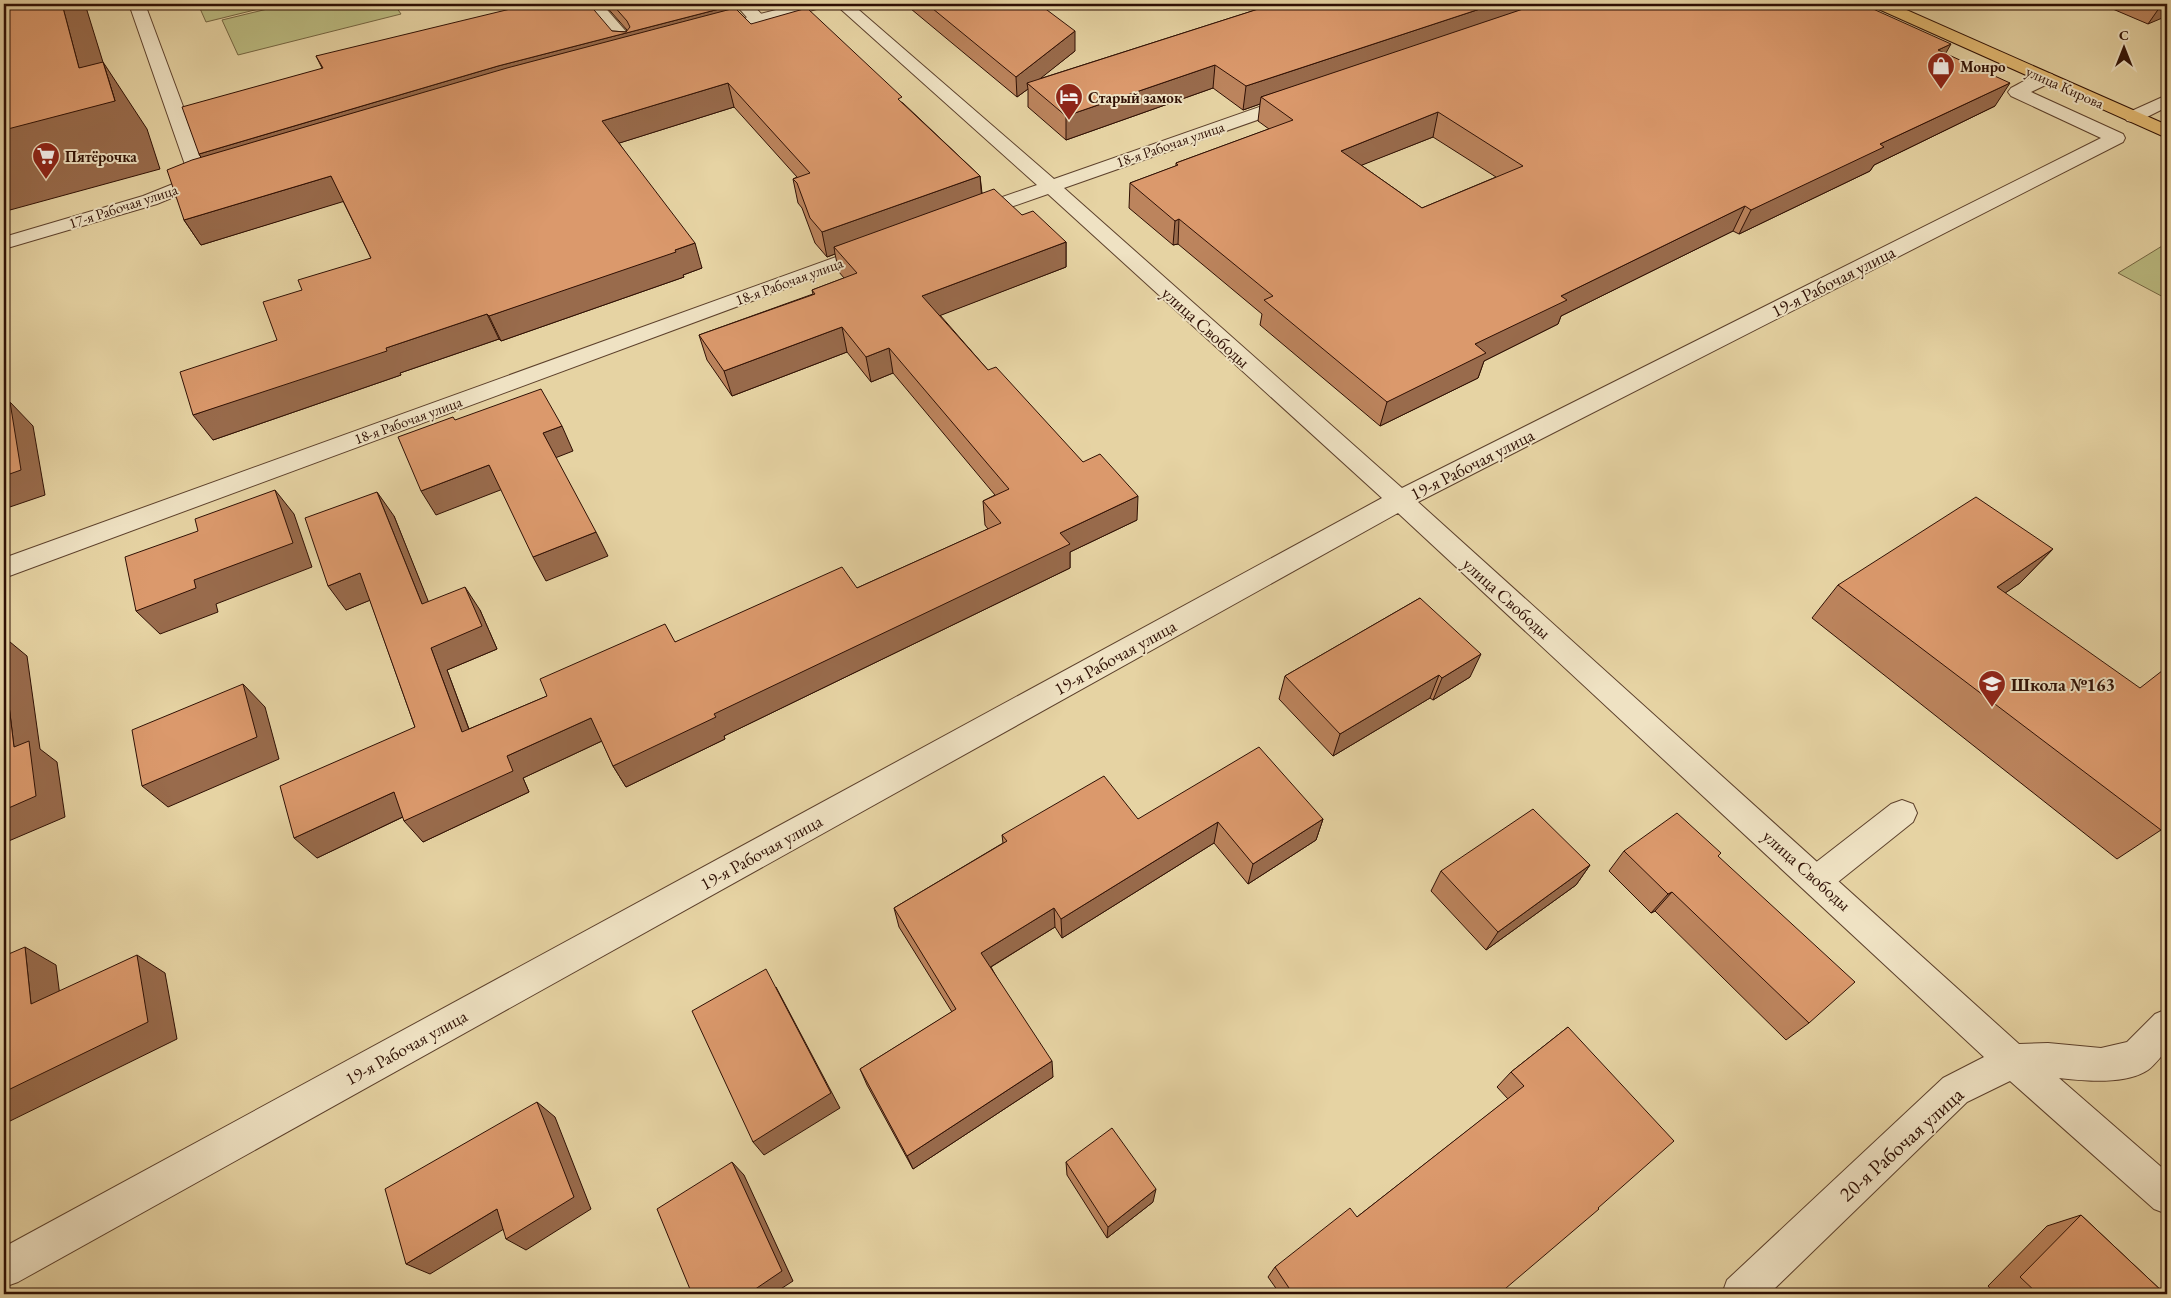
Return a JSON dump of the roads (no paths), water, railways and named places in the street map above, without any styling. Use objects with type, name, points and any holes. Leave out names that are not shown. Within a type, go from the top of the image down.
[{"type":"main road","name":"улица Кирова","points":[[1880,4],[2167,132]]},
{"type":"street","points":[[136,4],[200,179]]},
{"type":"street","points":[[593,4],[629,46],[615,58]]},
{"type":"street","points":[[743,4],[758,19]]},
{"type":"street","points":[[692,37],[818,4]]},
{"type":"street","name":"улица Свободы","points":[[843,4],[1049,185],[1400,500],[2014,1061],[2167,1196]]},
{"type":"street","name":"19-я Рабочая улица","points":[[4,1268],[1400,500],[2116,138],[2017,92],[2046,78]]},
{"type":"street","name":"18-я Рабочая улица","points":[[956,219],[1313,94]]},
{"type":"street","points":[[2134,117],[2167,100]]},
{"type":"street","name":"17-я Рабочая улица","points":[[4,243],[150,200],[200,179],[228,170]]},
{"type":"street","name":"18-я Рабочая улица","points":[[4,568],[891,243]]},
{"type":"street","points":[[1818,880],[1902,813]]},
{"type":"street","name":"20-я Рабочая улица","points":[[1742,1294],[1955,1090],[2014,1061],[2048,1060],[2101,1065],[2136,1058],[2167,1026]]},
{"type":"place","name":"Монро","points":[[1941,90]]},
{"type":"place","name":"Старый замок","points":[[1069,121]]},
{"type":"place","name":"Пятёрочка","points":[[46,180]]},
{"type":"place","name":"Школа №163","points":[[1992,708]]}]
